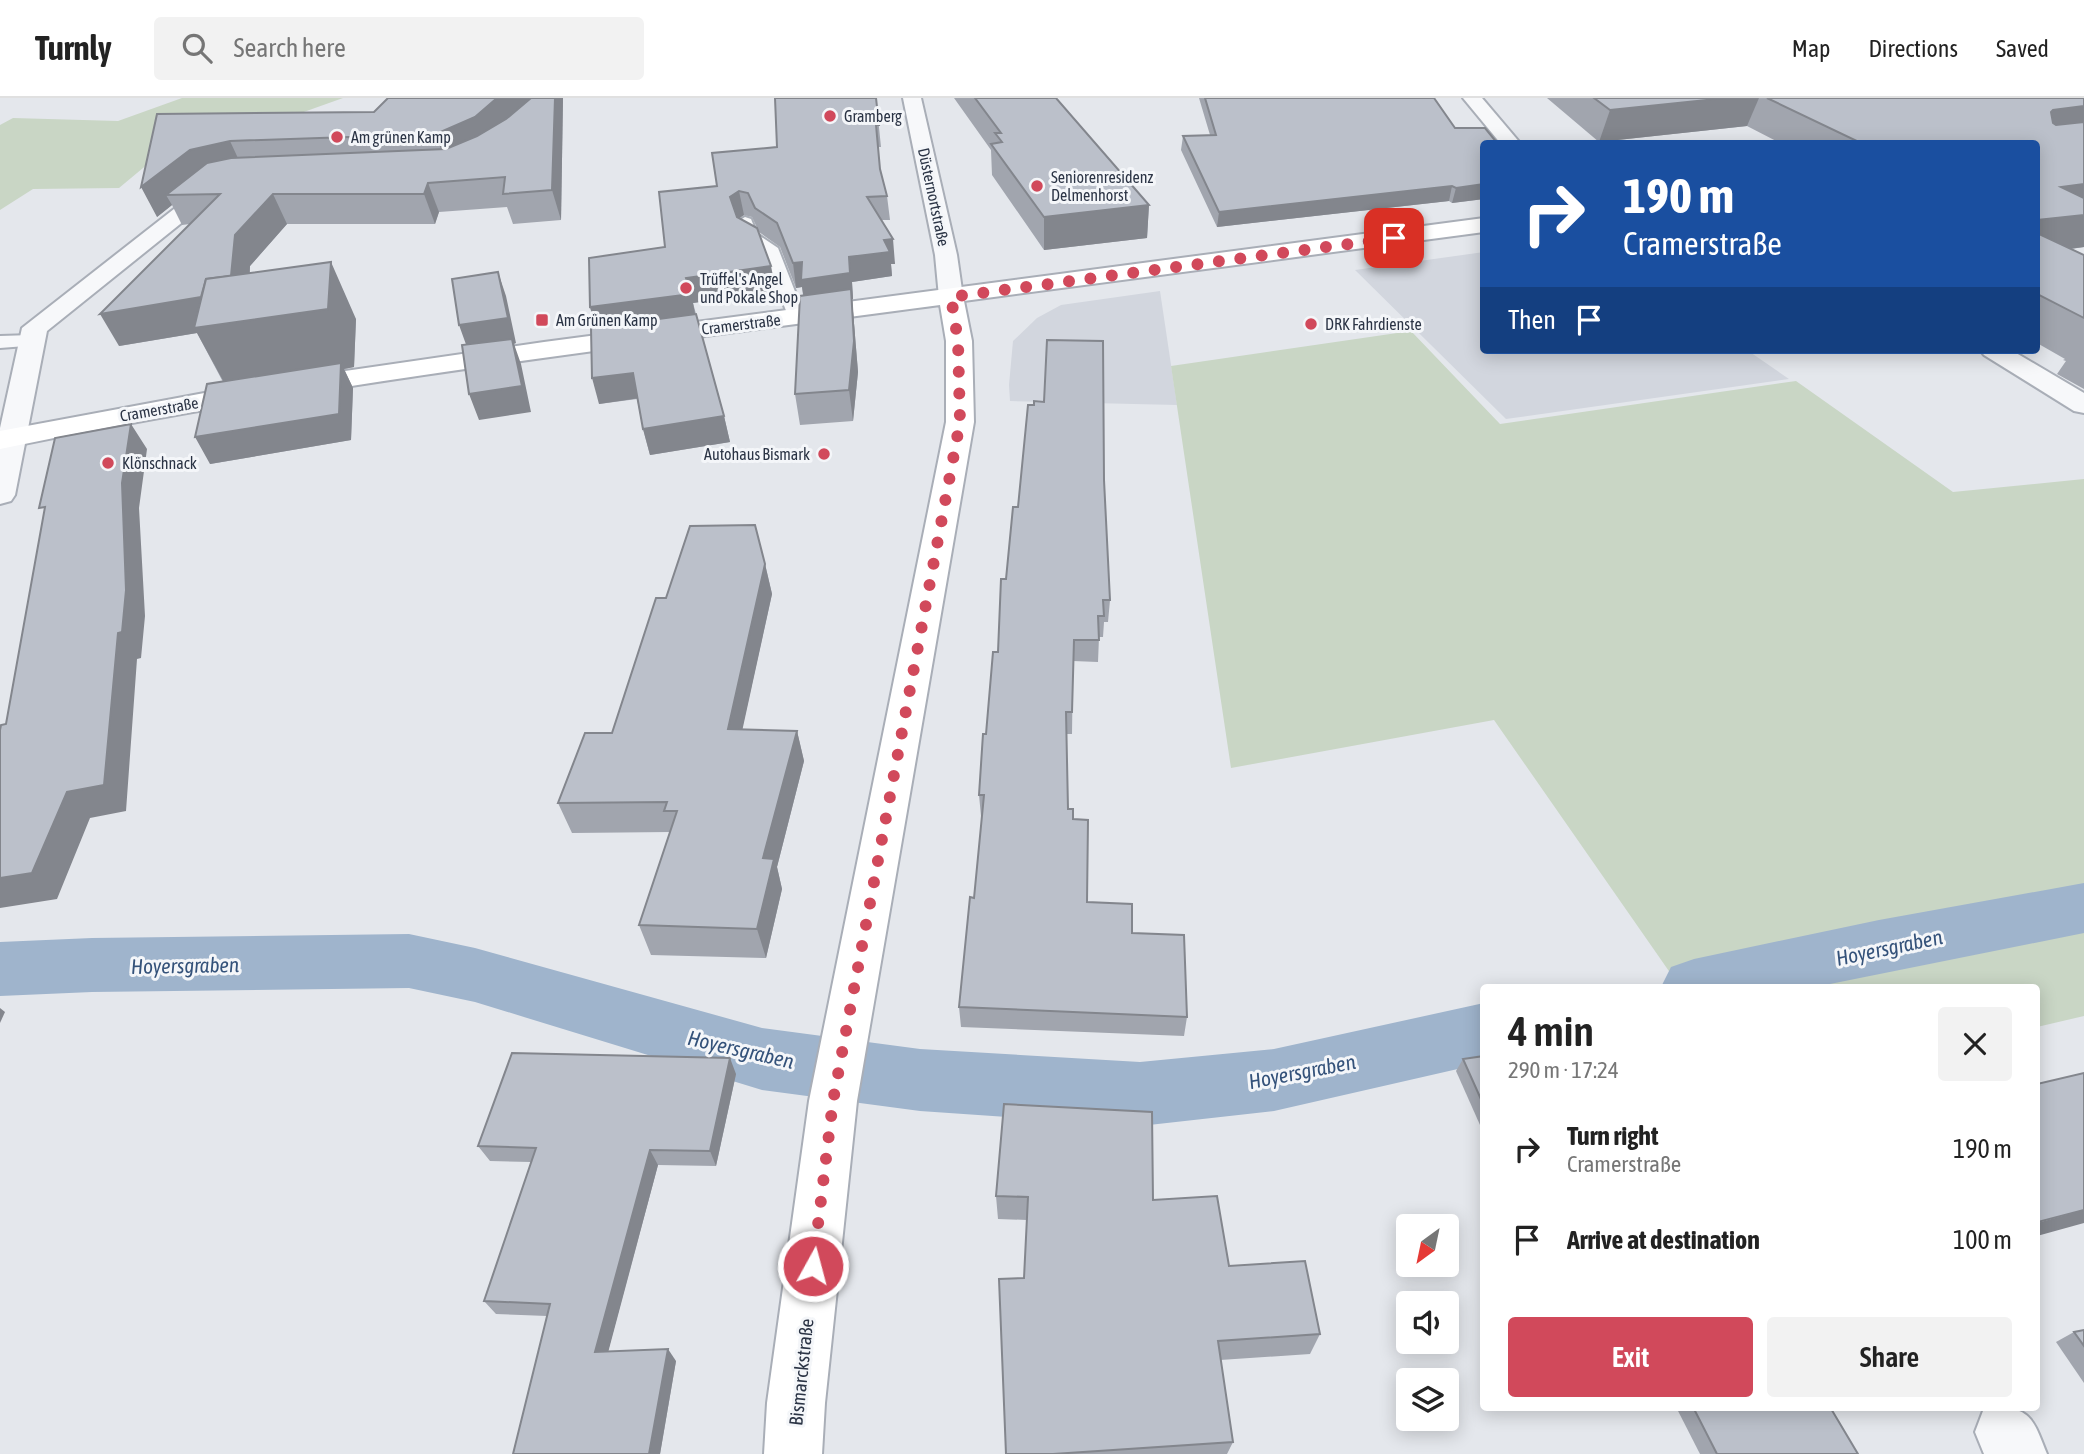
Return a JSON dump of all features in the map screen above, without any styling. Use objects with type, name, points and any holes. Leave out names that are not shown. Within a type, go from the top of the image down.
[{"type":"main road","name":"Cramerstraße","points":[[5,439],[242,394],[544,350],[1480,226]]},
{"type":"main road","name":"Bismarckstraße","points":[[793,1454],[796,1403],[833,1101],[960,422],[958,341],[951,297]]},
{"type":"street","name":"Düsternortstraße","points":[[912,98],[946,255],[951,297]]},
{"type":"street","points":[[1472,98],[1509,140]]},
{"type":"street","points":[[0,495],[5,439],[35,328],[213,185],[234,180]]},
{"type":"street","points":[[2000,354],[2084,405]]},
{"type":"lane","points":[[745,222],[750,237],[770,248],[796,317]]},
{"type":"lane","points":[[0,342],[32,341]]},
{"type":"shaded area","points":[[1480,253],[1480,354],[1753,354],[1789,379],[1506,419],[1355,270]]},
{"type":"shaded area","points":[[1160,291],[1177,405],[1010,401],[1013,341],[1037,318],[1061,305]]},
{"type":"green space","points":[[182,98],[343,98],[248,132],[155,158],[119,188],[33,189],[0,210],[0,125],[13,118],[118,121]]},
{"type":"green space","points":[[1411,331],[1500,424],[1796,381],[1953,492],[2084,479],[2084,1016],[2040,1026],[2040,984],[1678,984],[1494,720],[1231,768],[1171,366]]},
{"type":"building","points":[[388,98],[497,98],[475,117],[436,134],[230,141],[190,150],[141,187],[157,114],[374,112]]},
{"type":"building","points":[[531,98],[555,98],[552,190],[503,194],[505,177],[428,183],[424,194],[273,194],[235,235],[231,276],[206,279],[201,297],[100,314],[220,194],[166,195],[207,163],[231,158],[446,149],[477,136],[506,119]]},
{"type":"building","points":[[775,98],[876,98],[880,169],[887,196],[867,197],[893,239],[884,240],[890,252],[849,257],[850,273],[801,280],[802,262],[793,263],[777,223],[755,208],[748,193],[739,191],[730,197],[737,217],[757,228],[771,266],[686,278],[691,294],[590,307],[589,258],[665,247],[659,192],[717,186],[712,153],[777,147]]},
{"type":"building","points":[[975,98],[1056,98],[1149,205],[1044,217],[991,144],[1002,142],[995,133],[1001,133]]},
{"type":"building","points":[[1205,98],[1434,98],[1455,128],[1485,128],[1495,140],[1480,140],[1480,185],[1219,212],[1183,136],[1216,135]]},
{"type":"building","points":[[1594,98],[1726,98],[1610,110]]},
{"type":"building","points":[[1767,98],[2084,98],[2084,106],[2051,112],[2056,125],[2084,122],[2084,184],[2061,187],[2084,198],[2084,215],[2040,220],[2040,140],[1855,140]]},
{"type":"building","points":[[2040,234],[2084,255],[2084,318],[2040,296]]},
{"type":"building","points":[[331,262],[328,309],[194,328],[206,279]]},
{"type":"building","points":[[498,272],[508,318],[459,325],[452,279]]},
{"type":"building","points":[[851,289],[854,341],[849,390],[795,394],[800,296]]},
{"type":"building","points":[[696,314],[724,416],[643,429],[633,373],[592,378],[591,328]]},
{"type":"building","points":[[512,339],[522,386],[469,394],[462,345]]},
{"type":"building","points":[[1047,340],[1103,341],[1104,480],[1110,600],[1103,600],[1104,616],[1098,616],[1099,640],[1074,640],[1072,712],[1066,712],[1068,809],[1073,809],[1073,819],[1088,820],[1087,902],[1132,904],[1132,933],[1184,935],[1187,1017],[959,1007],[970,897],[974,898],[984,795],[979,795],[983,734],[986,734],[993,652],[998,652],[1001,579],[1006,579],[1013,507],[1018,507],[1028,405],[1034,405],[1034,401],[1044,402]]},
{"type":"building","points":[[341,363],[339,414],[195,437],[207,384]]},
{"type":"building","points":[[131,424],[122,483],[126,590],[122,632],[118,633],[104,785],[67,792],[32,873],[0,878],[0,730],[1,725],[6,724],[45,507],[39,508],[55,438]]},
{"type":"building","points":[[755,525],[765,564],[728,729],[797,731],[763,858],[774,859],[757,929],[639,925],[677,811],[664,811],[667,802],[558,803],[585,733],[612,733],[656,598],[666,598],[690,526]]},
{"type":"building","points":[[512,1053],[730,1058],[710,1151],[650,1150],[595,1352],[668,1349],[649,1454],[513,1454],[550,1304],[484,1301],[536,1148],[478,1146]]},
{"type":"building","points":[[1480,1057],[1480,1097],[1463,1059]]},
{"type":"building","points":[[2084,1073],[2084,1210],[2040,1221],[2040,1083]]},
{"type":"building","points":[[1004,1104],[1152,1112],[1153,1200],[1217,1196],[1229,1266],[1305,1261],[1320,1334],[1218,1341],[1233,1442],[1053,1454],[1006,1454],[999,1279],[1024,1278],[1028,1197],[996,1196]]},
{"type":"building","points":[[2084,1330],[2084,1346],[2074,1332]]},
{"type":"building","points":[[1695,1411],[1832,1411],[1858,1454],[1717,1454]]},
{"type":"waterway","name":"Hoyersgraben","points":[[1708,984],[1879,946],[2084,908]]},
{"type":"waterway","name":"Hoyersgraben","points":[[0,969],[92,965],[409,961],[475,975],[762,1059],[920,1080],[1140,1094],[1274,1080],[1480,1034]]},
{"type":"place","name":"Gramberg","points":[[830,116]]},
{"type":"place","name":"Am grünen Kamp","points":[[337,137]]},
{"type":"place","name":"Seniorenresidenz Delmenhorst","points":[[1037,186]]},
{"type":"place","name":"Trüffel's Angel und Pokale Shop","points":[[686,288]]},
{"type":"place","name":"Am Grünen Kamp","points":[[542,320]]},
{"type":"place","name":"DRK Fahrdienste","points":[[1311,324]]},
{"type":"place","name":"Autohaus Bismark","points":[[824,454]]},
{"type":"place","name":"Klönschnack","points":[[108,463]]},
{"type":"route","points":[[813,1266],[833,1101],[960,422],[958,341],[951,297],[1394,238]]}]
